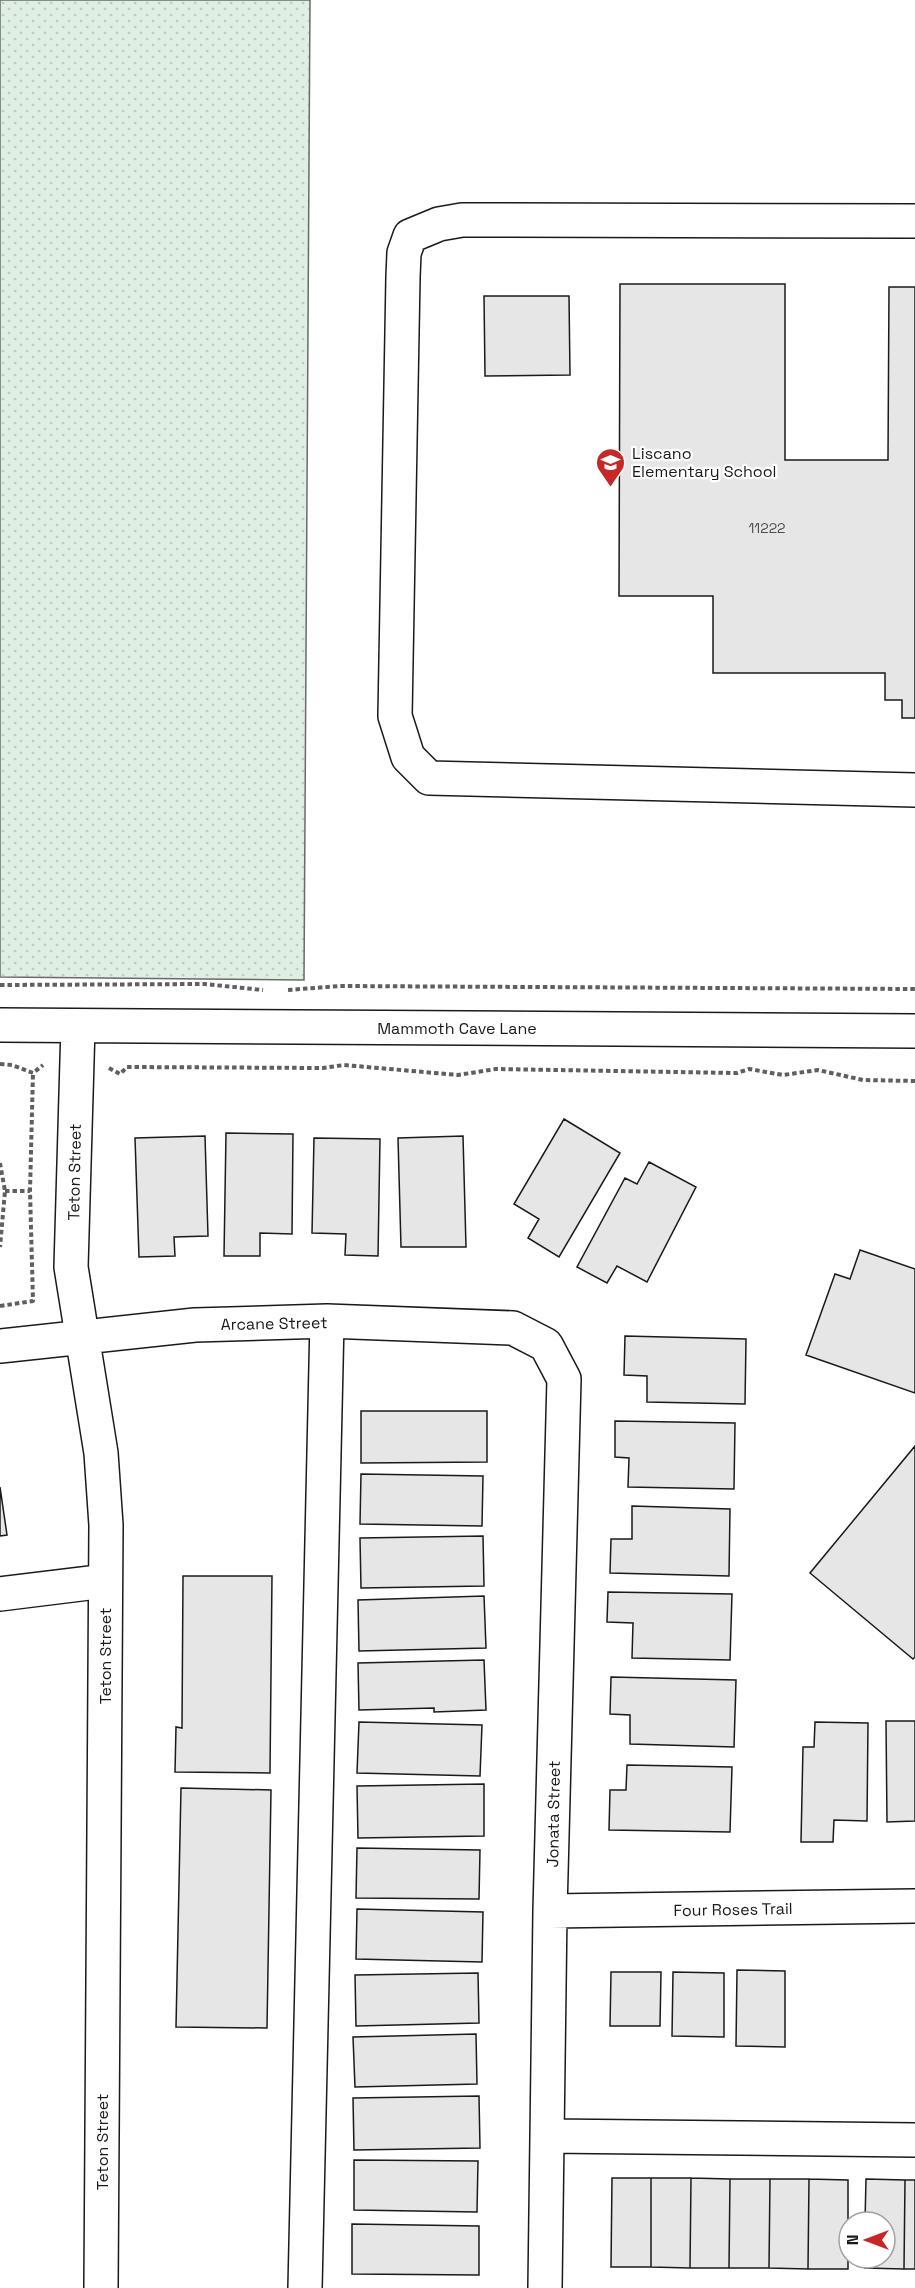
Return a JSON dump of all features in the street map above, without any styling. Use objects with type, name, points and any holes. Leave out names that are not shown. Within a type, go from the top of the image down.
[{"type":"street","points":[[915,221],[462,220],[439,224],[410,236],[404,254],[403,277],[395,716],[408,757],[429,778],[915,790]]},
{"type":"street","name":"Mammoth Cave Lane","points":[[0,1025],[915,1031]]},
{"type":"street","name":"Teton Street","points":[[78,1026],[71,1267],[101,1453],[106,1525],[101,2288]]},
{"type":"street","points":[[305,2288],[327,1321]]},
{"type":"street","name":"Arcane Street","points":[[0,1346],[195,1325],[327,1321],[513,1328],[546,1345]]},
{"type":"street","name":"Jonata Street","points":[[545,2288],[550,1911],[564,1379],[546,1345]]},
{"type":"street","points":[[0,1594],[105,1581]]},
{"type":"street","name":"Four Roses Trail","points":[[550,1911],[915,1906]]},
{"type":"street","points":[[547,2136],[915,2140]]},
{"type":"path","points":[[0,985],[204,984],[273,992]]},
{"type":"path","points":[[285,991],[340,986],[915,989]]},
{"type":"path","points":[[0,1064],[12,1065],[33,1073]]},
{"type":"path","points":[[33,1073],[45,1064],[108,1067],[120,1074],[127,1067],[323,1068],[344,1065],[458,1075],[496,1069],[737,1073],[749,1069],[783,1075],[818,1070],[862,1080],[915,1081]]},
{"type":"path","points":[[33,1073],[30,1191],[33,1301],[39,1307]]},
{"type":"path","points":[[0,1163],[5,1191],[0,1247]]},
{"type":"path","points":[[5,1191],[30,1191]]},
{"type":"path","points":[[0,1306],[33,1301]]},
{"type":"green space","points":[[0,0],[310,0],[304,980],[0,977]]},
{"type":"building","points":[[620,284],[785,284],[785,460],[888,460],[889,287],[915,287],[915,718],[902,718],[902,700],[885,700],[885,673],[713,673],[713,596],[619,596]]},
{"type":"building","points":[[484,296],[569,296],[570,375],[485,376]]},
{"type":"building","points":[[564,1119],[620,1153],[559,1257],[528,1238],[539,1219],[514,1204]]},
{"type":"building","points":[[226,1133],[293,1134],[292,1234],[260,1233],[260,1256],[224,1256]]},
{"type":"building","points":[[205,1136],[208,1236],[174,1237],[175,1256],[139,1257],[135,1138]]},
{"type":"building","points":[[463,1136],[466,1247],[401,1247],[398,1138]]},
{"type":"building","points":[[314,1138],[380,1139],[378,1256],[345,1255],[346,1234],[312,1233]]},
{"type":"building","points":[[649,1162],[696,1187],[647,1282],[617,1266],[607,1283],[577,1267],[625,1178],[637,1184]]},
{"type":"building","points":[[860,1250],[915,1269],[915,1393],[806,1355],[835,1274],[850,1279]]},
{"type":"building","points":[[625,1336],[746,1339],[745,1404],[647,1402],[647,1376],[624,1375]]},
{"type":"building","points":[[361,1411],[487,1411],[487,1462],[361,1463]]},
{"type":"building","points":[[615,1421],[735,1423],[734,1489],[628,1487],[629,1458],[615,1457]]},
{"type":"building","points":[[915,1446],[915,1657],[913,1659],[810,1573]]},
{"type":"building","points":[[361,1474],[483,1476],[482,1526],[360,1524]]},
{"type":"building","points":[[0,1487],[7,1535],[0,1536]]},
{"type":"building","points":[[632,1506],[730,1509],[729,1576],[610,1573],[611,1539],[632,1539]]},
{"type":"building","points":[[483,1536],[484,1586],[361,1588],[360,1538]]},
{"type":"building","points":[[183,1576],[272,1576],[270,1773],[175,1772],[176,1727],[182,1728]]},
{"type":"building","points":[[608,1592],[732,1594],[730,1660],[632,1658],[633,1623],[607,1622]]},
{"type":"building","points":[[484,1596],[486,1648],[359,1651],[358,1600]]},
{"type":"building","points":[[484,1660],[486,1710],[434,1712],[434,1708],[359,1710],[358,1663]]},
{"type":"building","points":[[611,1677],[736,1680],[734,1747],[630,1744],[630,1715],[610,1714]]},
{"type":"building","points":[[886,1721],[915,1721],[915,1821],[887,1822]]},
{"type":"building","points":[[359,1722],[482,1725],[480,1776],[357,1773]]},
{"type":"building","points":[[815,1722],[868,1723],[867,1821],[834,1820],[833,1842],[801,1842],[803,1747],[814,1747]]},
{"type":"building","points":[[627,1765],[732,1767],[730,1832],[609,1830],[610,1790],[626,1790]]},
{"type":"building","points":[[484,1784],[484,1836],[358,1838],[357,1786]]},
{"type":"building","points":[[181,1788],[271,1790],[267,2028],[176,2027]]},
{"type":"building","points":[[357,1848],[480,1850],[479,1899],[356,1898]]},
{"type":"building","points":[[357,1909],[483,1912],[482,1962],[356,1959]]},
{"type":"building","points":[[737,1970],[785,1971],[785,2047],[736,2046]]},
{"type":"building","points":[[611,1972],[661,1972],[660,2026],[610,2026]]},
{"type":"building","points":[[673,1972],[724,1973],[724,2037],[672,2036]]},
{"type":"building","points":[[478,1973],[479,2023],[356,2026],[355,1975]]},
{"type":"building","points":[[476,2034],[477,2084],[355,2087],[353,2037]]},
{"type":"building","points":[[479,2096],[480,2148],[354,2150],[353,2098]]},
{"type":"building","points":[[354,2160],[478,2161],[477,2212],[354,2210]]},
{"type":"building","points":[[612,2178],[651,2178],[651,2267],[611,2267]]},
{"type":"building","points":[[651,2178],[691,2178],[690,2268],[651,2267]]},
{"type":"building","points":[[691,2178],[730,2179],[729,2268],[690,2268]]},
{"type":"building","points":[[730,2179],[770,2179],[769,2268],[729,2268]]},
{"type":"building","points":[[770,2179],[809,2179],[808,2269],[769,2268]]},
{"type":"building","points":[[809,2179],[848,2180],[848,2210],[837,2210],[837,2269],[808,2269]]},
{"type":"building","points":[[866,2179],[905,2180],[904,2269],[897,2269],[897,2210],[865,2210]]},
{"type":"building","points":[[905,2180],[915,2180],[915,2269],[904,2269]]},
{"type":"building","points":[[352,2224],[479,2226],[479,2275],[352,2274]]},
{"type":"place","name":"Liscano Elementary School","points":[[611,488]]}]
